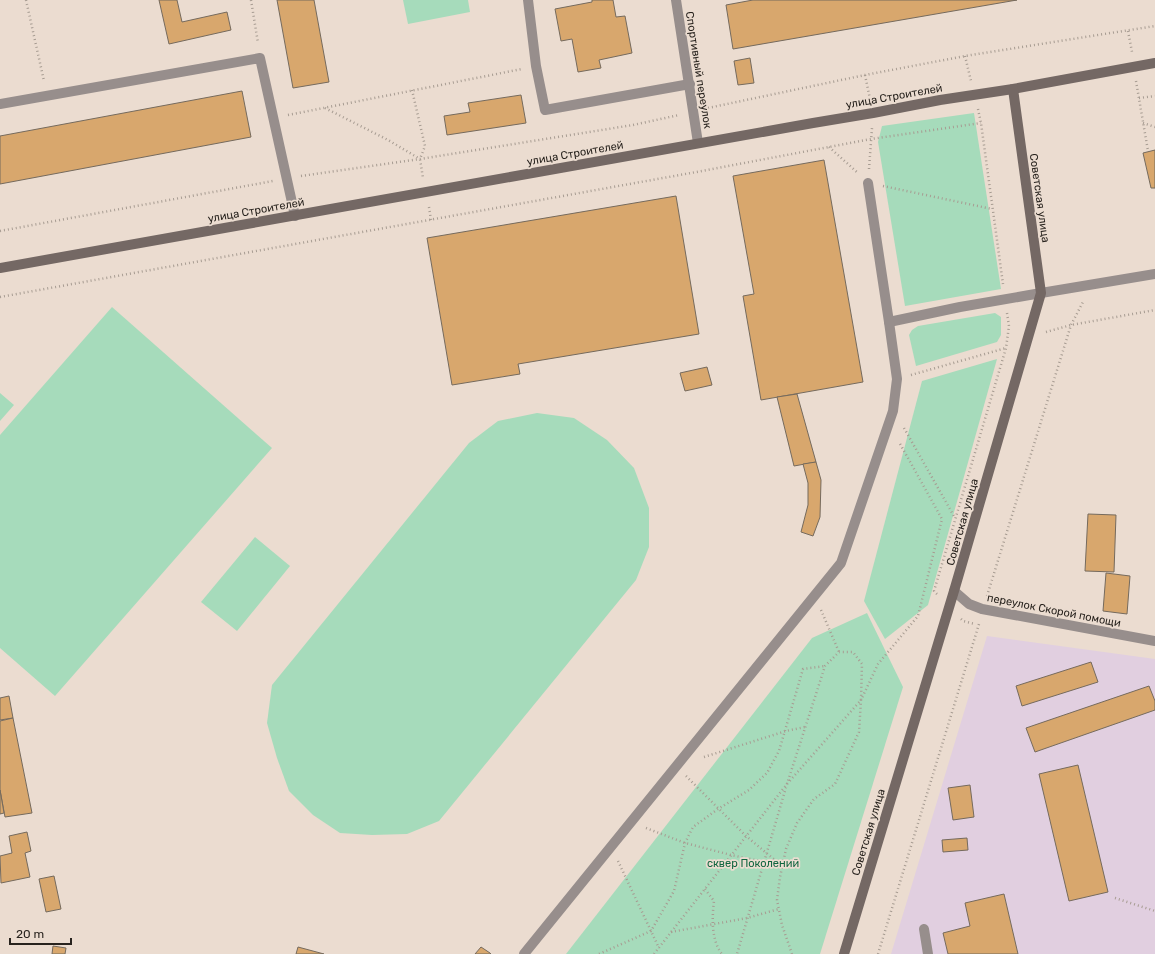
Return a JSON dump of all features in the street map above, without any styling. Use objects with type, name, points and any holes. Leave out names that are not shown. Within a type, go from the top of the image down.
[{"type":"street","points":[[528,0],[536,66],[545,110],[690,84]]},
{"type":"street","name":"Спортивный переулок","points":[[676,0],[698,143]]},
{"type":"street","points":[[0,104],[260,58],[295,216]]},
{"type":"street","name":"улица Строителей","points":[[0,268],[1155,63]]},
{"type":"street","name":"Советская улица","points":[[844,954],[954,591],[1042,293],[1013,89]]},
{"type":"street","points":[[524,954],[841,563],[893,411],[896,379],[868,183]]},
{"type":"street","points":[[889,322],[1042,293],[1155,274]]},
{"type":"street","name":"переулок Скорой помощи","points":[[954,591],[969,604],[982,609],[1155,641]]},
{"type":"street","points":[[924,929],[928,954]]},
{"type":"path","points":[[26,0],[48,96]]},
{"type":"path","points":[[251,0],[260,58]]},
{"type":"path","points":[[0,231],[286,178],[420,159],[633,125],[865,75],[965,56],[1155,26]]},
{"type":"path","points":[[1128,31],[1148,151]]},
{"type":"path","points":[[965,56],[981,123],[1004,300],[1009,326],[1006,348]]},
{"type":"path","points":[[274,118],[536,66]]},
{"type":"path","points":[[412,90],[425,146],[420,159]]},
{"type":"path","points":[[1139,98],[1155,96]]},
{"type":"path","points":[[324,108],[388,140],[420,159]]},
{"type":"path","points":[[0,297],[871,139],[981,123]]},
{"type":"path","points":[[1143,123],[1155,127]]},
{"type":"path","points":[[828,147],[868,183],[992,209]]},
{"type":"path","points":[[893,411],[913,443],[955,518]]},
{"type":"path","points":[[654,954],[787,784],[860,700],[878,664],[918,616],[942,519],[888,424]]},
{"type":"path","points":[[815,594],[839,652]]},
{"type":"path","points":[[737,954],[787,784],[825,666],[839,652],[853,652],[862,664],[859,732],[835,784],[814,799],[796,823],[786,849],[782,866],[777,900],[782,925],[792,954]]},
{"type":"path","points":[[599,954],[650,931],[674,892],[685,843],[693,827],[718,809],[749,790],[767,773],[779,751],[786,731],[803,669],[825,666]]},
{"type":"path","points":[[782,866],[746,836],[676,766],[805,726]]},
{"type":"path","points":[[630,823],[685,843],[782,866]]},
{"type":"path","points":[[611,846],[659,948]]},
{"type":"path","points":[[705,889],[714,901],[713,924],[717,948],[722,954]]},
{"type":"path","points":[[1115,898],[1155,911]]},
{"type":"path","points":[[671,932],[747,918],[779,909]]},
{"type":"shaded area","points":[[987,636],[1155,659],[1155,954],[891,954]]},
{"type":"green space","points":[[403,0],[468,0],[470,12],[408,24]]},
{"type":"green space","points":[[974,113],[1001,289],[905,306],[878,142],[882,126]]},
{"type":"green space","points":[[112,307],[272,448],[55,696],[0,648],[0,435]]},
{"type":"green space","points":[[995,313],[1001,317],[1001,335],[997,342],[916,366],[909,335],[912,330],[918,326]]},
{"type":"green space","points":[[997,359],[928,605],[885,639],[864,601],[922,381]]},
{"type":"green space","points":[[0,393],[14,405],[0,421]]},
{"type":"green space","points":[[537,413],[574,418],[607,440],[634,468],[649,508],[649,547],[636,580],[439,821],[407,834],[372,835],[340,833],[313,815],[289,791],[277,758],[267,723],[272,685],[469,443],[498,421]]},
{"type":"green space","points":[[255,537],[290,566],[237,631],[201,602]]},
{"type":"green space","name":"сквер Поколений","points":[[867,613],[903,687],[820,954],[566,954],[812,638]]},
{"type":"building","points":[[159,0],[177,0],[182,22],[227,12],[231,30],[169,44]]},
{"type":"building","points":[[277,0],[314,0],[329,82],[293,88]]},
{"type":"building","points":[[592,0],[613,0],[616,17],[625,16],[632,53],[599,60],[601,68],[578,72],[572,39],[561,41],[555,9],[592,2]]},
{"type":"building","points":[[753,0],[1017,0],[733,49],[726,5]]},
{"type":"building","points":[[750,58],[754,83],[738,85],[734,61]]},
{"type":"building","points":[[242,91],[251,137],[0,184],[0,136]]},
{"type":"building","points":[[521,95],[526,123],[447,135],[444,116],[470,112],[468,103]]},
{"type":"building","points":[[1155,150],[1155,188],[1151,188],[1143,153]]},
{"type":"building","points":[[824,160],[863,382],[761,400],[743,296],[754,294],[733,176]]},
{"type":"building","points":[[676,196],[699,334],[518,364],[520,374],[452,385],[427,238]]},
{"type":"building","points":[[707,367],[712,385],[685,391],[680,373]]},
{"type":"building","points":[[797,394],[816,462],[794,466],[777,397]]},
{"type":"building","points":[[816,462],[821,480],[820,517],[813,536],[801,532],[808,505],[808,483],[803,464]]},
{"type":"building","points":[[1088,514],[1116,515],[1114,572],[1085,571]]},
{"type":"building","points":[[1106,573],[1130,576],[1127,614],[1103,611]]},
{"type":"building","points":[[1091,662],[1098,682],[1022,706],[1016,686]]},
{"type":"building","points":[[1149,686],[1155,701],[1155,710],[1035,752],[1026,728]]},
{"type":"building","points":[[9,696],[13,718],[0,720],[0,698]]},
{"type":"building","points":[[13,718],[32,813],[5,817],[0,790],[0,721]]},
{"type":"building","points":[[1078,765],[1108,892],[1069,901],[1039,774]]},
{"type":"building","points":[[970,785],[974,817],[953,820],[948,788]]},
{"type":"building","points":[[0,790],[4,813],[0,814]]},
{"type":"building","points":[[27,832],[31,851],[25,853],[30,877],[1,883],[0,856],[12,853],[9,836]]},
{"type":"building","points":[[967,838],[968,850],[943,852],[942,840]]},
{"type":"building","points":[[54,876],[61,909],[46,912],[39,879]]},
{"type":"building","points":[[1004,894],[1018,954],[948,954],[943,933],[970,926],[965,903]]},
{"type":"building","points":[[53,946],[66,948],[65,954],[52,954]]},
{"type":"building","points":[[298,947],[324,954],[296,954]]},
{"type":"building","points":[[481,947],[490,953],[491,954],[475,954]]}]
